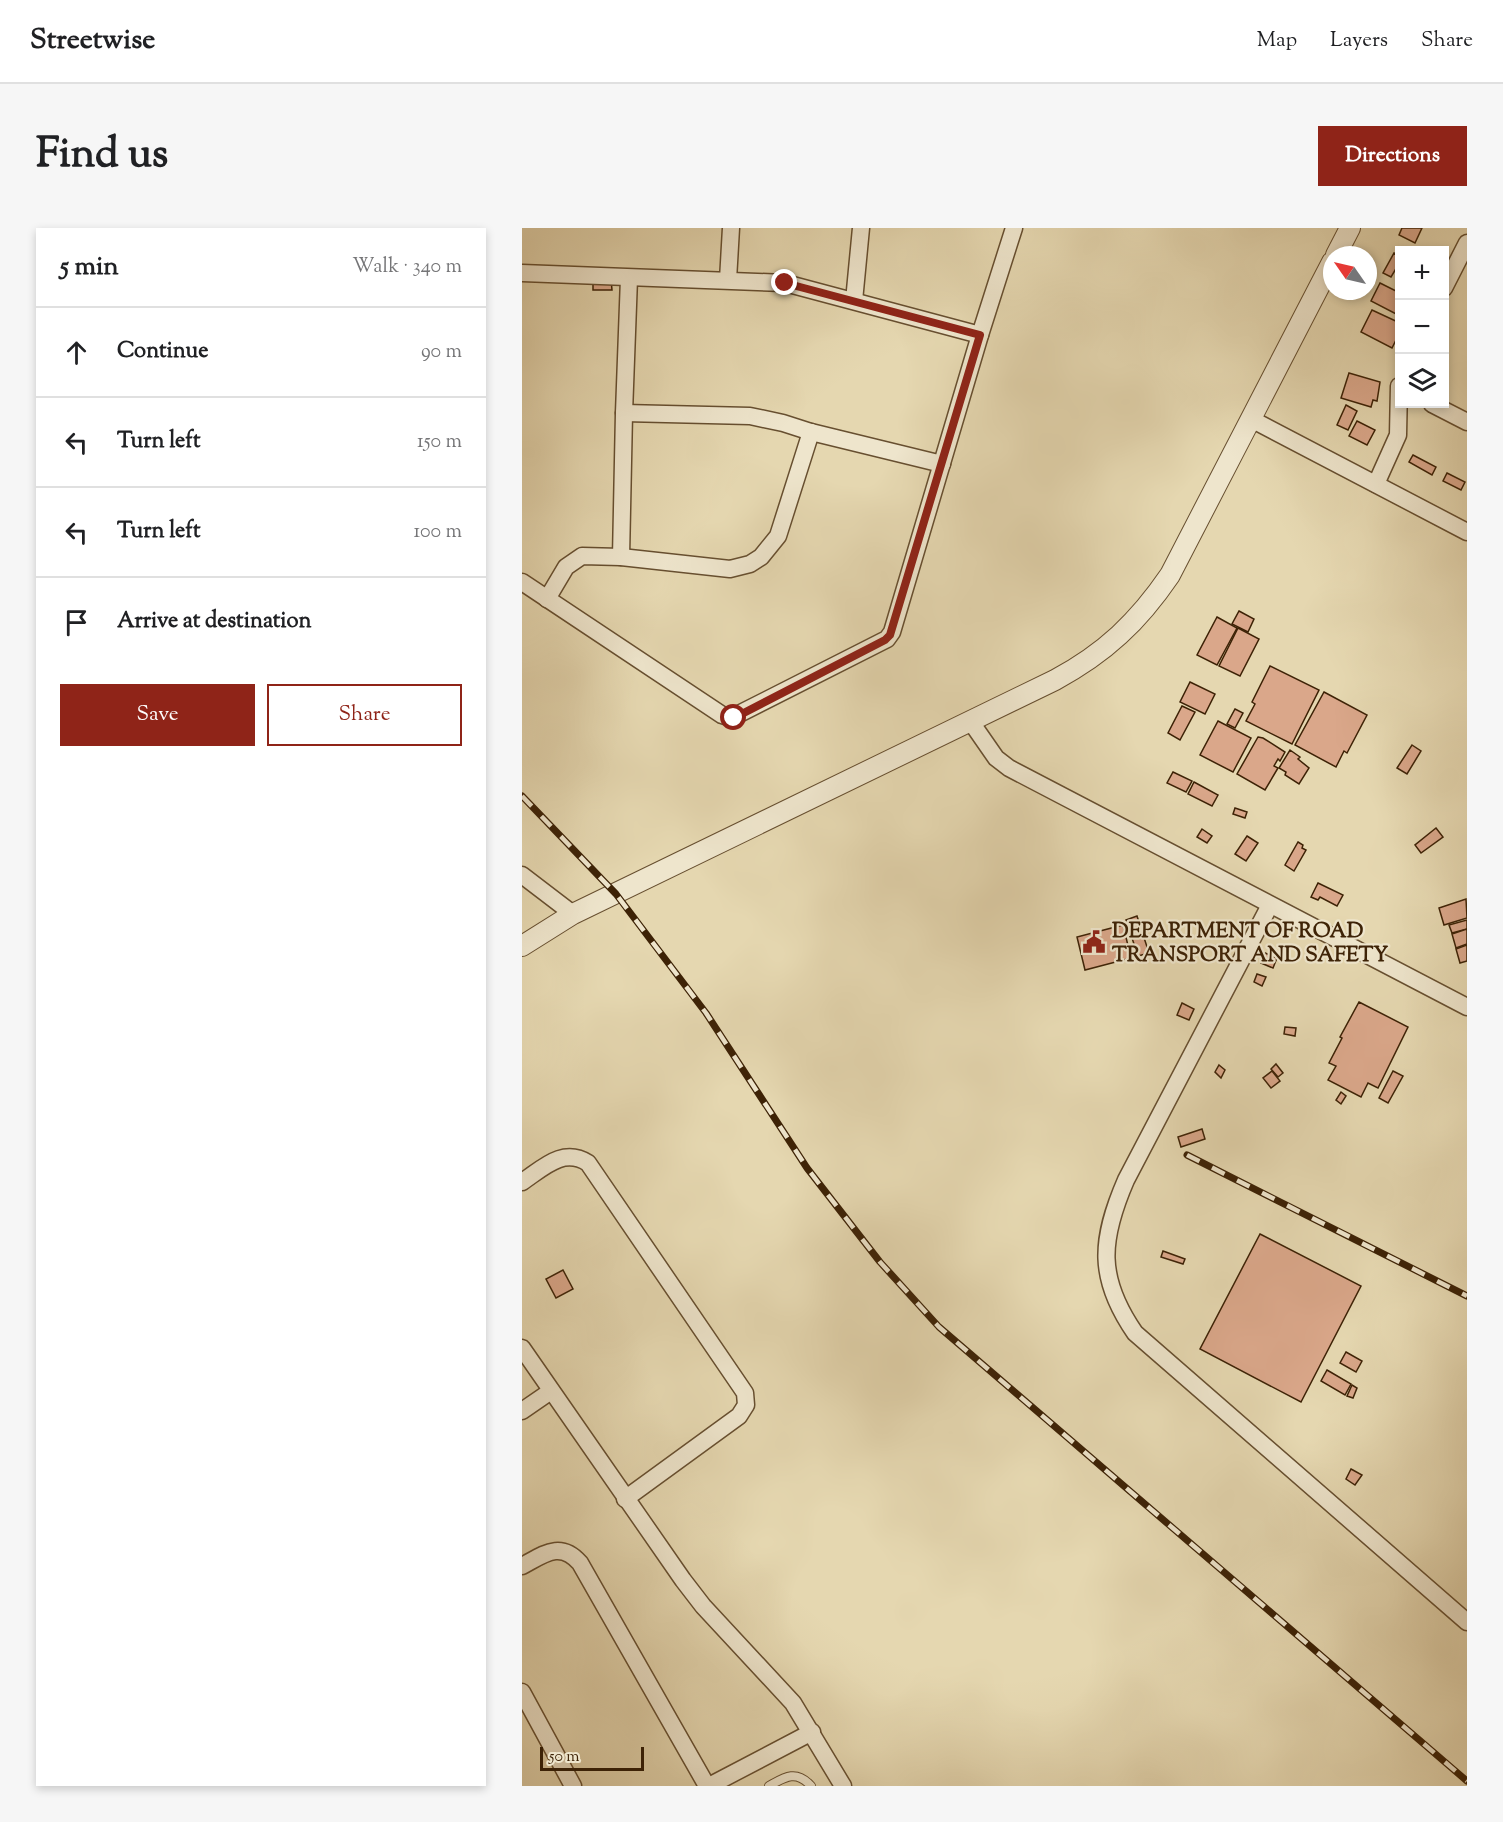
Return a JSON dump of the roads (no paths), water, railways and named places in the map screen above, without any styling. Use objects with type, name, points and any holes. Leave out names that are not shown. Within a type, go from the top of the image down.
[{"type":"street","points":[[728,280],[731,228]]},
{"type":"street","points":[[854,301],[861,228]]},
{"type":"street","points":[[522,582],[722,715],[734,718],[889,637],[1014,228]]},
{"type":"street","points":[[1341,246],[1350,228]]},
{"type":"street","points":[[1449,282],[1461,268],[1467,243]]},
{"type":"street","points":[[522,273],[785,283],[980,335]]},
{"type":"street","points":[[621,557],[629,278]]},
{"type":"street","points":[[522,946],[573,914],[971,722],[1086,663],[1112,643],[1152,602],[1170,575],[1323,279]]},
{"type":"street","points":[[1376,484],[1398,435],[1399,408]]},
{"type":"street","points":[[1440,408],[1467,422]]},
{"type":"street","points":[[624,413],[750,416],[942,464]]},
{"type":"street","points":[[1251,419],[1467,532]]},
{"type":"street","points":[[547,599],[566,567],[576,558],[591,555],[730,569],[750,564],[761,556],[778,536],[811,432]]},
{"type":"street","points":[[971,722],[996,758],[1009,768],[1467,1007]]},
{"type":"street","points":[[522,875],[573,914]]},
{"type":"street","points":[[1270,905],[1113,1209],[1107,1236],[1106,1263],[1110,1286],[1116,1302],[1135,1333],[1467,1622]]},
{"type":"street","points":[[522,1182],[560,1157],[575,1157],[588,1163],[745,1393],[746,1405],[739,1416],[625,1499]]},
{"type":"street","points":[[522,1348],[625,1499],[703,1606],[785,1694],[812,1732],[843,1786]]},
{"type":"street","points":[[522,1411],[551,1391]]},
{"type":"street","points":[[522,1566],[556,1550],[571,1554],[580,1563],[708,1786],[812,1732]]},
{"type":"street","points":[[522,1692],[573,1786]]},
{"type":"lane","points":[[770,1786],[781,1779],[795,1776],[805,1779],[811,1786]]},
{"type":"railway","points":[[522,796],[616,894],[706,1013],[807,1168],[880,1262],[939,1327],[1467,1781]]},
{"type":"railway","points":[[1187,1155],[1467,1296]]},
{"type":"place","name":"DEPARTMENT OF ROAD TRANSPORT AND SAFETY","points":[[1094,942]]}]
